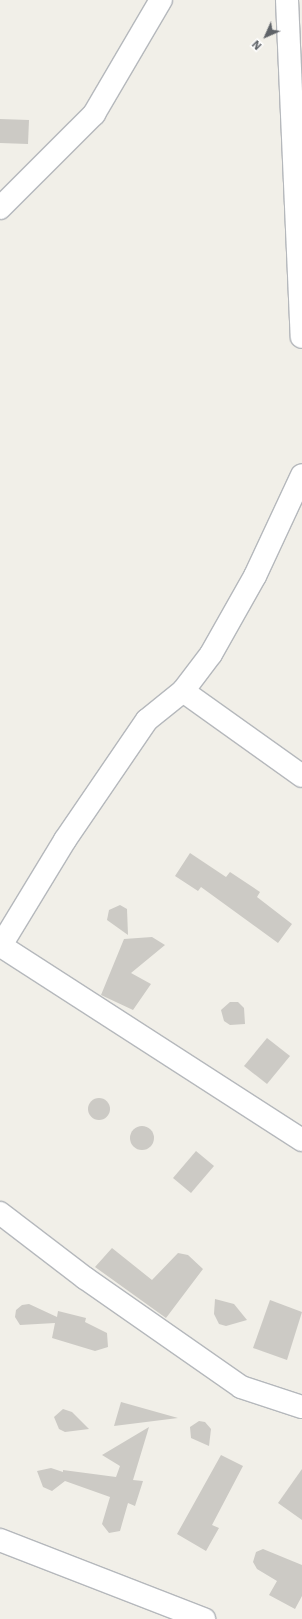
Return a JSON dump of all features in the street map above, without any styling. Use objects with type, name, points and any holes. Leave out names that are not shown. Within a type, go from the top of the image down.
[{"type":"street","points":[[0,208],[94,114],[161,0]]},
{"type":"street","points":[[287,0],[298,96],[302,337]]},
{"type":"street","points":[[302,475],[255,576],[210,654],[183,691],[147,720],[66,840],[1,947],[302,1140]]},
{"type":"street","points":[[183,691],[302,776]]},
{"type":"street","points":[[0,1213],[85,1278],[241,1387],[302,1408]]},
{"type":"street","points":[[0,1540],[204,1619]]},
{"type":"building","points":[[0,119],[29,120],[28,144],[0,143]]},
{"type":"building","points":[[190,853],[226,877],[230,872],[260,892],[257,897],[292,924],[278,943],[201,887],[198,891],[175,876]]},
{"type":"building","points":[[120,905],[127,909],[128,935],[107,920],[109,910]]},
{"type":"building","points":[[152,937],[165,945],[131,973],[151,984],[133,1010],[101,995],[124,939]]},
{"type":"building","points":[[230,1002],[238,1002],[244,1008],[245,1024],[230,1025],[224,1021],[221,1010]]},
{"type":"building","points":[[267,1038],[290,1056],[267,1084],[244,1066]]},
{"type":"building","points":[[99,1098],[107,1101],[110,1109],[107,1117],[99,1120],[91,1117],[88,1109],[91,1101]]},
{"type":"building","points":[[142,1126],[151,1129],[154,1138],[151,1147],[142,1150],[133,1147],[130,1138],[133,1129]]},
{"type":"building","points":[[196,1151],[214,1166],[191,1193],[173,1178]]},
{"type":"building","points":[[112,1248],[152,1280],[178,1253],[188,1255],[203,1269],[166,1318],[95,1267]]},
{"type":"building","points":[[215,1299],[234,1304],[247,1320],[226,1326],[219,1324],[214,1314]]},
{"type":"building","points":[[270,1300],[302,1312],[287,1360],[253,1348]]},
{"type":"building","points":[[29,1304],[57,1317],[58,1311],[86,1318],[85,1322],[107,1333],[108,1347],[95,1351],[52,1338],[55,1323],[20,1325],[15,1317],[16,1310],[22,1305]]},
{"type":"building","points":[[121,1402],[178,1418],[114,1426]]},
{"type":"building","points":[[63,1409],[72,1412],[89,1429],[65,1432],[59,1429],[54,1417]]},
{"type":"building","points":[[199,1421],[205,1422],[211,1429],[209,1446],[191,1438],[190,1427]]},
{"type":"building","points":[[149,1427],[133,1480],[143,1481],[135,1506],[128,1503],[120,1531],[109,1533],[102,1524],[110,1497],[65,1481],[52,1491],[43,1487],[37,1471],[51,1468],[63,1472],[63,1470],[116,1477],[120,1466],[102,1455]]},
{"type":"building","points":[[221,1455],[243,1466],[212,1525],[219,1528],[206,1551],[177,1534]]},
{"type":"building","points":[[302,1469],[302,1520],[278,1503]]},
{"type":"building","points":[[263,1549],[302,1565],[302,1596],[295,1609],[269,1595],[277,1581],[257,1569],[253,1562],[256,1552]]}]
